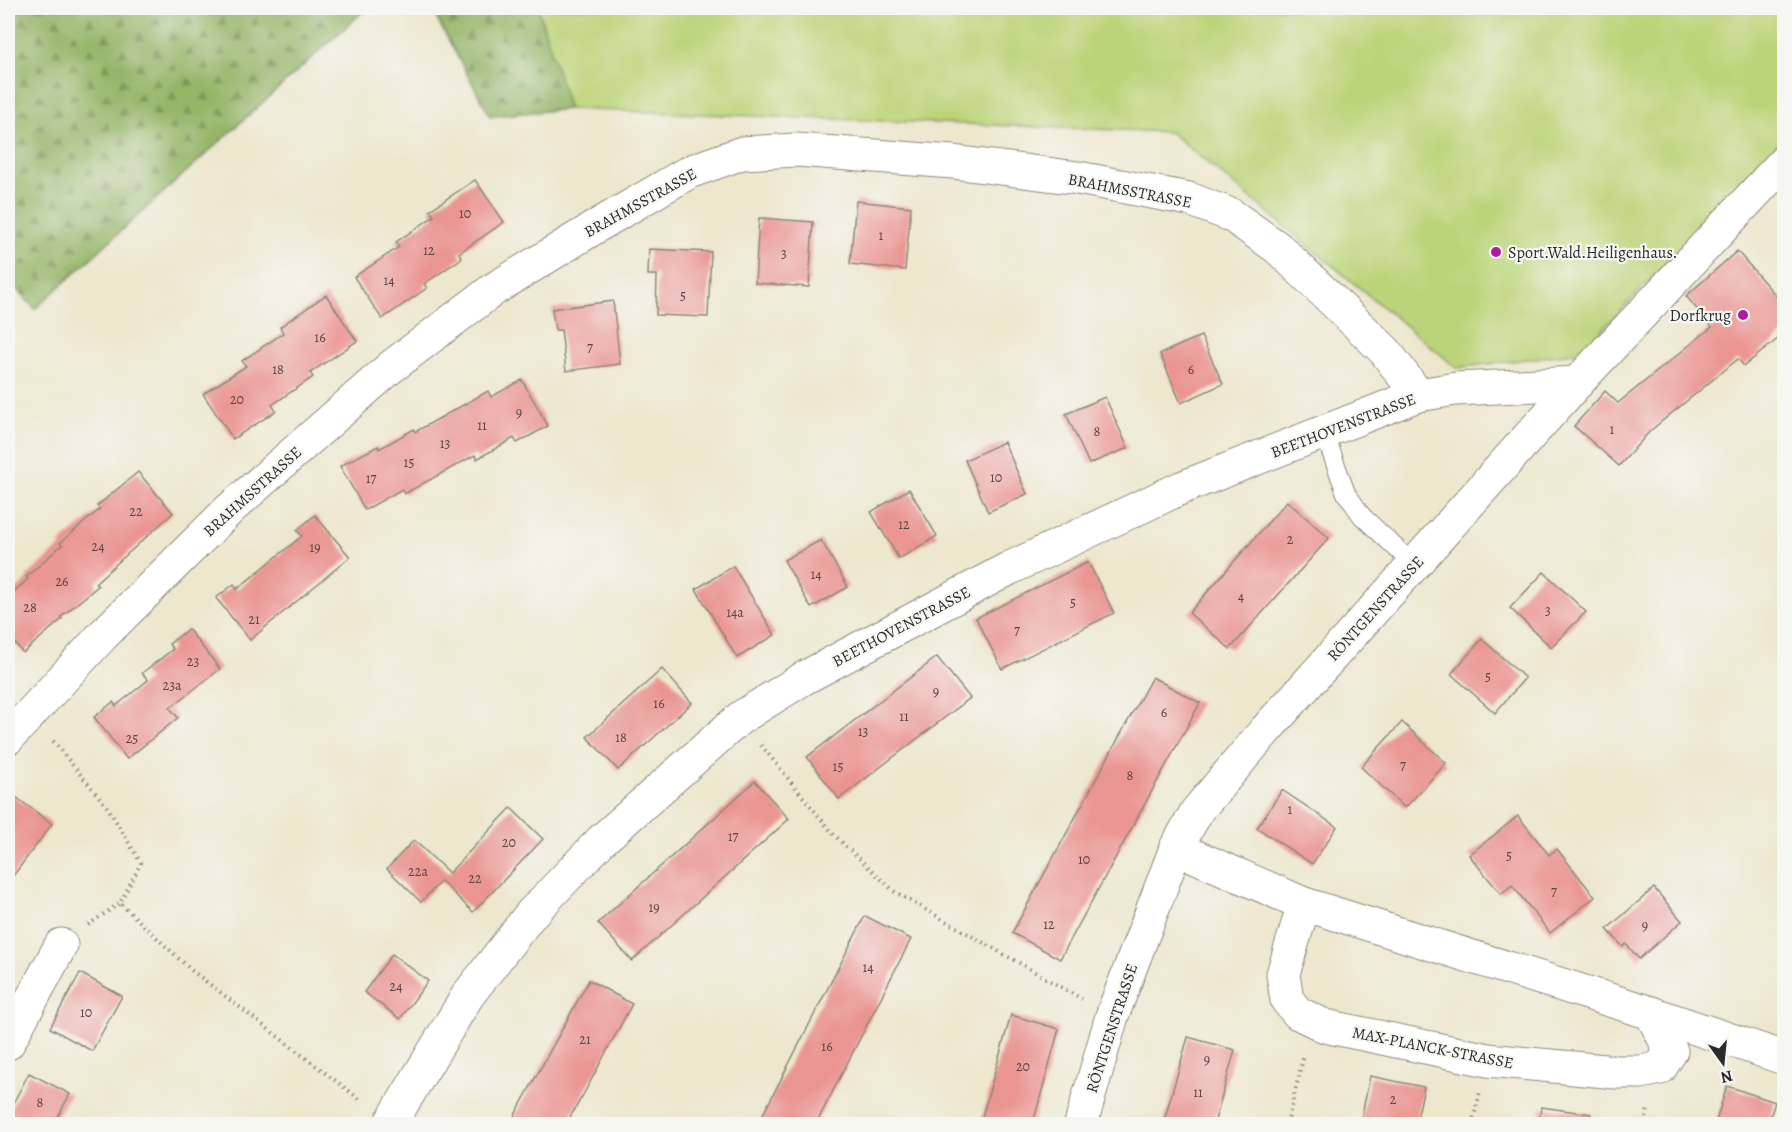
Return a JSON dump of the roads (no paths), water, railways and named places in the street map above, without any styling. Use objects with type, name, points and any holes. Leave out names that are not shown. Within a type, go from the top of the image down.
[{"type":"street","name":"BRAHMSSTRASSE","points":[[8,738],[104,634],[230,509],[391,367],[494,290],[602,223],[689,172],[742,153],[797,150],[964,164],[1078,178],[1189,199],[1231,214],[1278,248],[1385,351],[1418,395]]},
{"type":"street","name":"RÖNTGENSTRASSE","points":[[1082,1125],[1112,1016],[1176,848],[1197,811],[1413,564],[1577,383],[1785,162]]},
{"type":"street","name":"BEETHOVENSTRASSE","points":[[390,1125],[468,995],[531,914],[602,840],[740,718],[804,678],[1008,569],[1181,488],[1418,395],[1456,389],[1577,383]]},
{"type":"street","points":[[1176,848],[1304,904],[1651,1013],[1785,1058]]},
{"type":"street","name":"MAX-PLANCK-STRASSE","points":[[1304,904],[1283,974],[1287,1000],[1298,1013],[1325,1026],[1488,1060],[1616,1072],[1641,1072],[1660,1068],[1671,1051],[1651,1013]]},
{"type":"street","points":[[8,1043],[61,945]]},
{"type":"lane","points":[[1324,432],[1346,493],[1362,516],[1413,564]]},
{"type":"place","name":"Sport.Wald.Heiligenhaus.","points":[[1496,252]]},
{"type":"place","name":"Dorfkrug","points":[[1743,315]]}]
